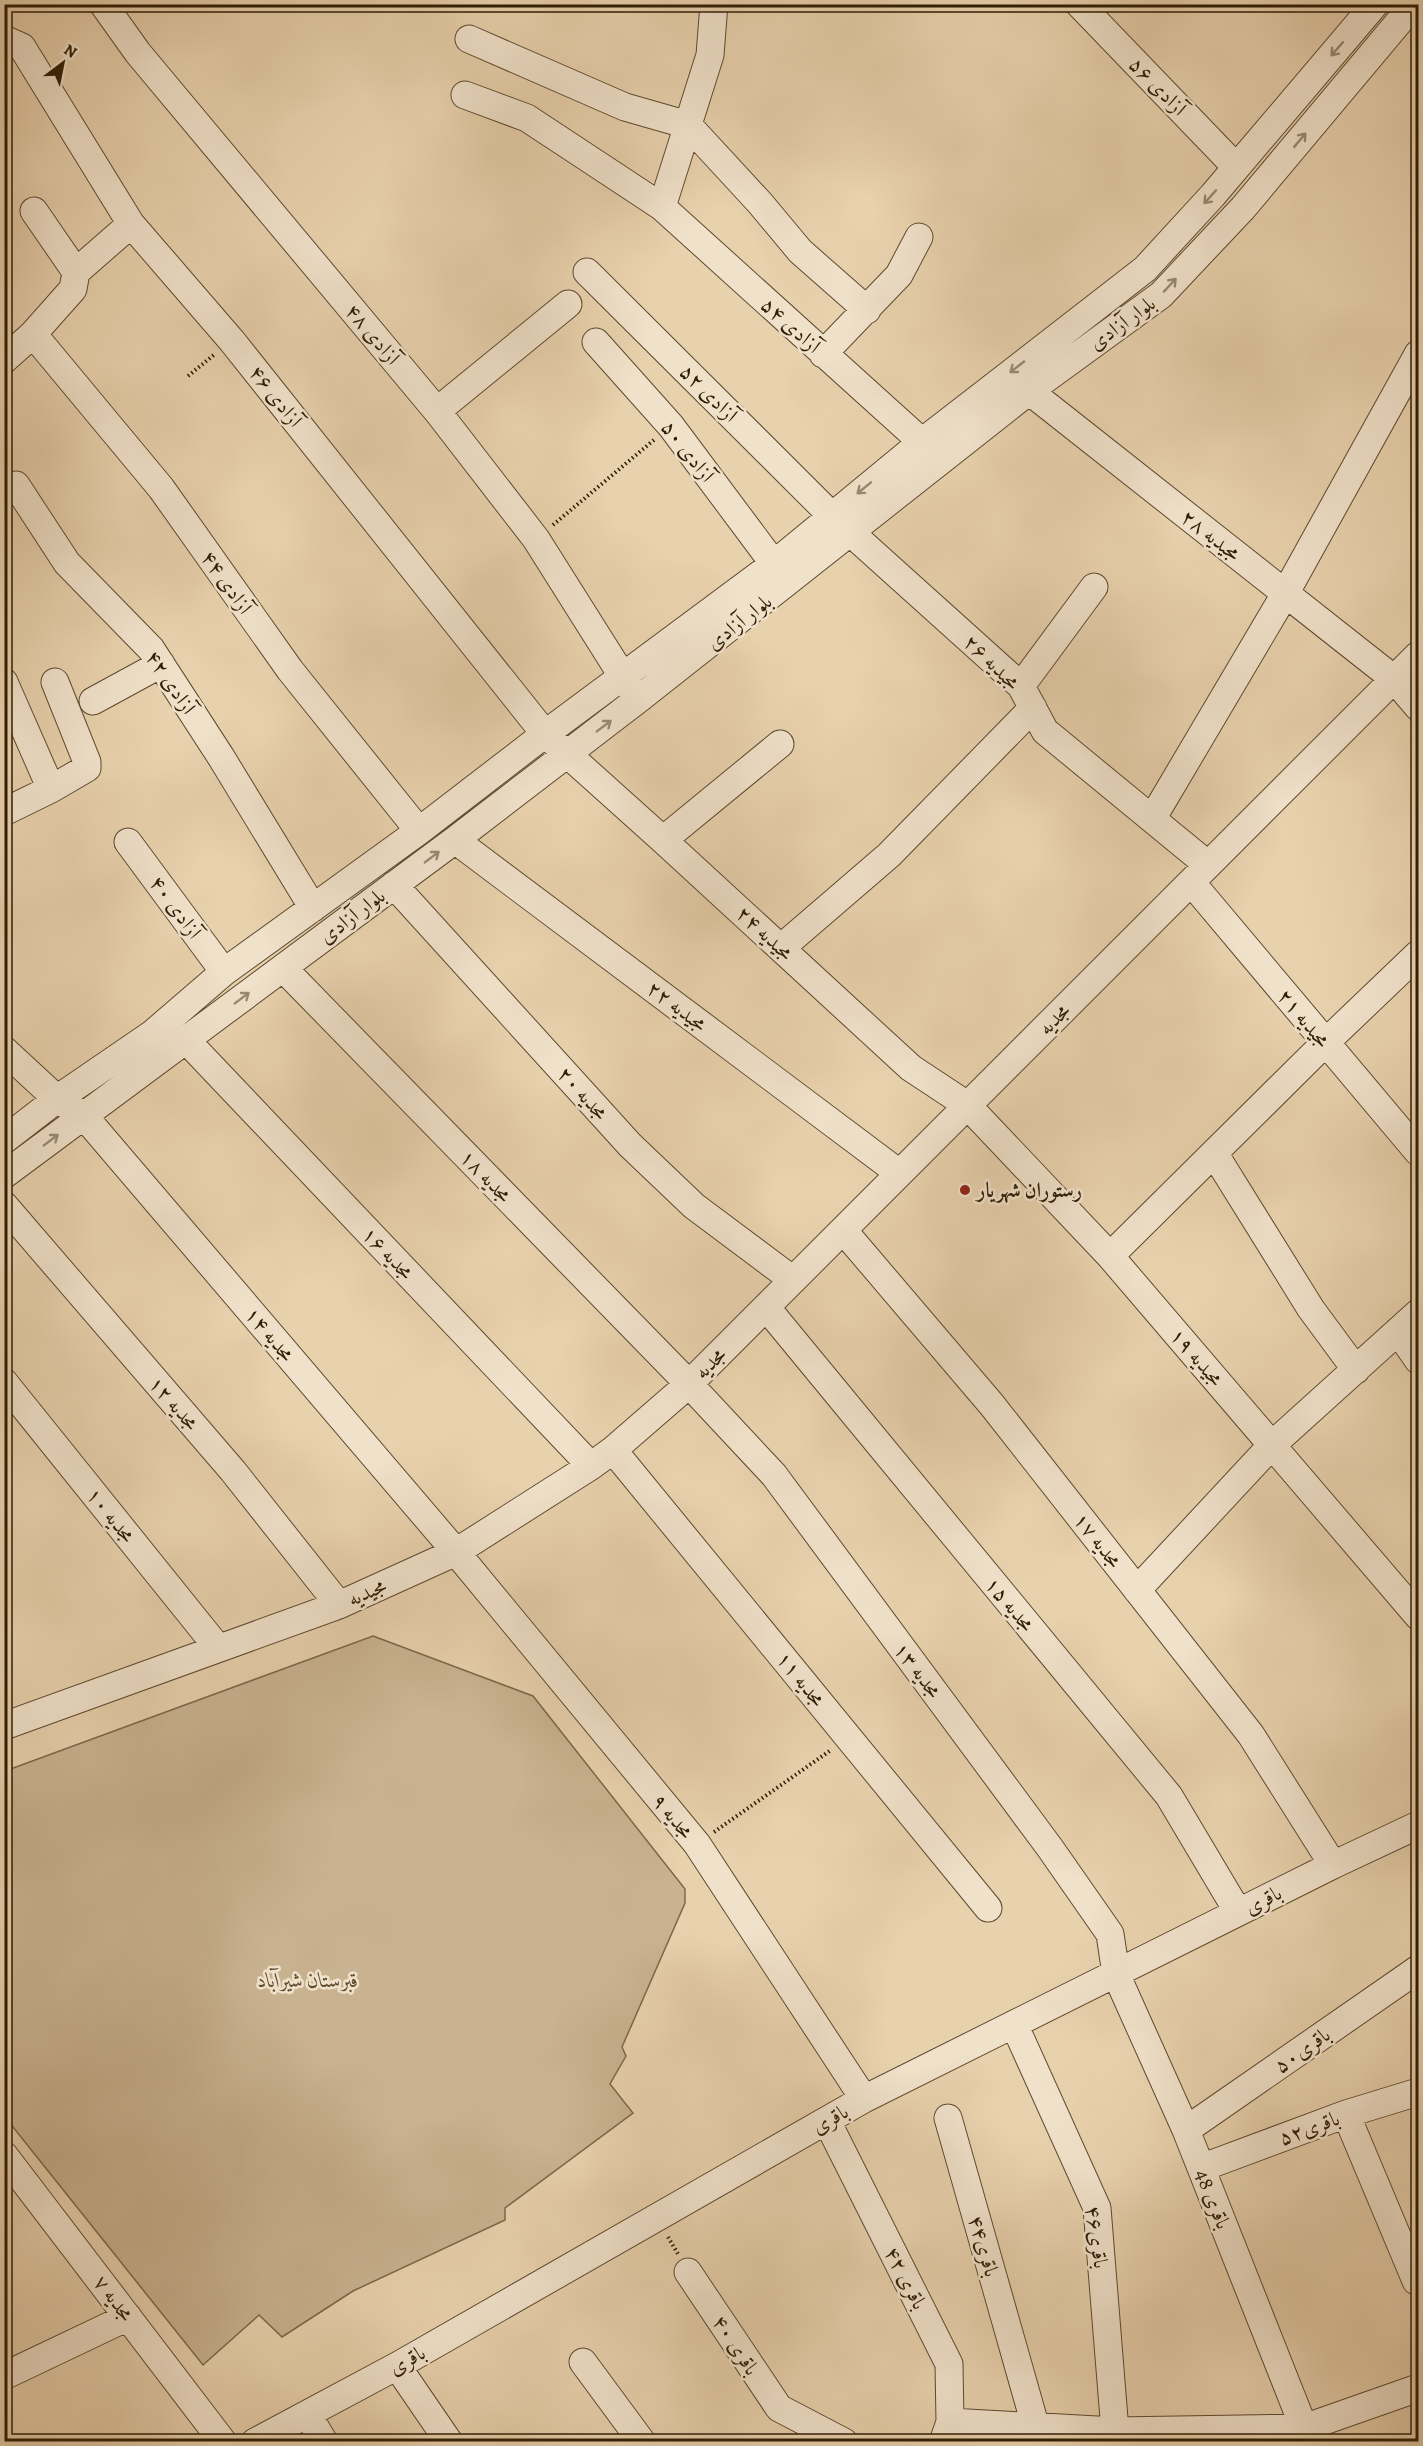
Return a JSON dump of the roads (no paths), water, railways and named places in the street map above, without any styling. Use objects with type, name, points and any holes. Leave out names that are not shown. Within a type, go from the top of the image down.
[{"type":"street","name":"آزادی ۴۸","points":[[103,4],[138,53],[437,411],[536,539],[623,677],[640,698]]},
{"type":"street","points":[[662,207],[710,55],[714,4]]},
{"type":"street","name":"آزادی ۵۶","points":[[1079,4],[1236,167]]},
{"type":"street","name":"بلوار آزادی","points":[[4,1174],[455,840],[852,533],[1029,391],[1161,295],[1244,208],[1414,4]]},
{"type":"street","name":"بلوار آزادی","points":[[4,1140],[57,1099],[152,1035],[225,972],[419,831],[774,564],[921,442],[1145,269],[1236,167],[1369,7]]},
{"type":"street","points":[[469,39],[625,107],[688,124],[800,251],[867,310]]},
{"type":"street","name":"آزادی ۴۶","points":[[13,43],[131,224],[232,341],[545,734],[566,755]]},
{"type":"street","name":"آزادی ۵۴","points":[[465,95],[527,118],[662,207],[921,442]]},
{"type":"street","points":[[34,211],[76,272]]},
{"type":"street","points":[[4,360],[33,334],[73,289],[76,272],[131,224]]},
{"type":"street","points":[[823,354],[899,275],[919,237]]},
{"type":"street","name":"آزادی ۵۲","points":[[587,272],[831,515],[852,533]]},
{"type":"street","points":[[437,411],[568,304]]},
{"type":"street","name":"آزادی ۴۴","points":[[33,334],[161,489],[290,670],[419,831]]},
{"type":"street","points":[[1057,337],[1073,358]]},
{"type":"street","name":"آزادی ۵۰","points":[[596,342],[671,426],[774,564]]},
{"type":"street","points":[[1152,819],[1285,594],[1419,354]]},
{"type":"street","name":"مجیدیه ۲۸","points":[[1029,391],[1394,679],[1419,707]]},
{"type":"street","name":"آزادی ۴۲","points":[[4,493],[16,485],[67,563],[151,649],[313,908]]},
{"type":"street","name":"مجیدیه ۲۶","points":[[852,533],[1027,697],[1045,731],[1152,819],[1199,873]]},
{"type":"street","points":[[781,948],[889,855],[1027,697],[1094,587]]},
{"type":"street","name":"مجدیه","points":[[689,1383],[1419,655]]},
{"type":"street","points":[[93,701],[161,664]]},
{"type":"street","points":[[4,682],[51,789]]},
{"type":"street","points":[[4,812],[87,768],[87,762],[55,682]]},
{"type":"street","points":[[663,840],[780,744]]},
{"type":"street","name":"مجیدیه ۲۴","points":[[566,755],[663,840],[911,1068],[967,1105]]},
{"type":"street","name":"مجیدیه ۲۲","points":[[455,840],[899,1173]]},
{"type":"street","name":"آزادی ۴۰","points":[[129,842],[225,972]]},
{"type":"street","name":"مجیدیه ۲۱","points":[[1199,873],[1325,1043],[1419,1152]]},
{"type":"street","name":"مجدیه ۲۰","points":[[394,885],[630,1145],[694,1206],[792,1280]]},
{"type":"street","points":[[1110,1256],[1325,1043],[1419,954]]},
{"type":"street","name":"مجدیه ۱۸","points":[[283,968],[689,1383]]},
{"type":"street","points":[[200,993],[218,1016]]},
{"type":"street","name":"مجدیه ۱۶","points":[[186,1040],[591,1466]]},
{"type":"street","name":"مجدیه ۱۴","points":[[4,1050],[57,1099],[84,1116],[456,1552]]},
{"type":"street","name":"مجیدیه ۱۹","points":[[967,1105],[1110,1256],[1419,1616]]},
{"type":"street","points":[[1214,1153],[1311,1310],[1356,1370]]},
{"type":"street","name":"مجدیه ۱۲","points":[[4,1205],[233,1471],[339,1605]]},
{"type":"street","name":"مجدیه ۱۷","points":[[843,1230],[992,1405],[1251,1735],[1333,1865]]},
{"type":"street","name":"مجدیه ۱۵","points":[[766,1307],[1169,1796],[1238,1912]]},
{"type":"street","points":[[1137,1590],[1272,1445],[1419,1313]]},
{"type":"street","points":[[1398,1331],[1419,1360]]},
{"type":"street","name":"مجدیه ۱۰","points":[[4,1382],[218,1648]]},
{"type":"street","name":"مجیدیه","points":[[4,1726],[339,1605],[456,1552],[591,1466],[613,1450],[689,1383]]},
{"type":"street","name":"مجدیه ۱۳","points":[[689,1383],[774,1475],[1050,1848],[1110,1934],[1116,1974]]},
{"type":"street","name":"مجدیه ۱۱","points":[[613,1450],[988,1908]]},
{"type":"street","name":"مجدیه ۹","points":[[456,1552],[697,1844],[864,2099]]},
{"type":"street","name":"باقری","points":[[255,2442],[397,2366],[864,2099],[1333,1865],[1419,1825]]},
{"type":"street","name":"باقری۵۰","points":[[1186,2130],[1419,1969]]},
{"type":"street","name":"باقری 48","points":[[1116,1974],[1186,2130],[1305,2435]]},
{"type":"street","name":"باقری۴۶","points":[[1014,2024],[1097,2208],[1115,2431]]},
{"type":"street","name":"باقری۵۲","points":[[1201,2168],[1346,2114],[1419,2092]]},
{"type":"street","points":[[1346,2114],[1416,2281]]},
{"type":"street","name":"باقری۴۴","points":[[948,2118],[1036,2428]]},
{"type":"street","name":"باقری ۴۲","points":[[827,2121],[949,2364],[947,2432]]},
{"type":"street","name":"مجدیه ۷","points":[[10,2171],[128,2317],[223,2442]]},
{"type":"street","name":"باقری ۴۰","points":[[688,2272],[779,2408],[844,2442]]},
{"type":"street","points":[[4,2376],[128,2317]]},
{"type":"street","points":[[583,2362],[642,2442]]},
{"type":"street","points":[[397,2366],[449,2442]]},
{"type":"street","points":[[947,2432],[1036,2428],[1305,2435],[1419,2388]]},
{"type":"street","points":[[308,2415],[324,2442]]},
{"type":"place","name":"رستوران شهریار","points":[[965,1190]]},
{"type":"park label","name":"قبرستان شیرآباد","points":[[308,1980]]}]
